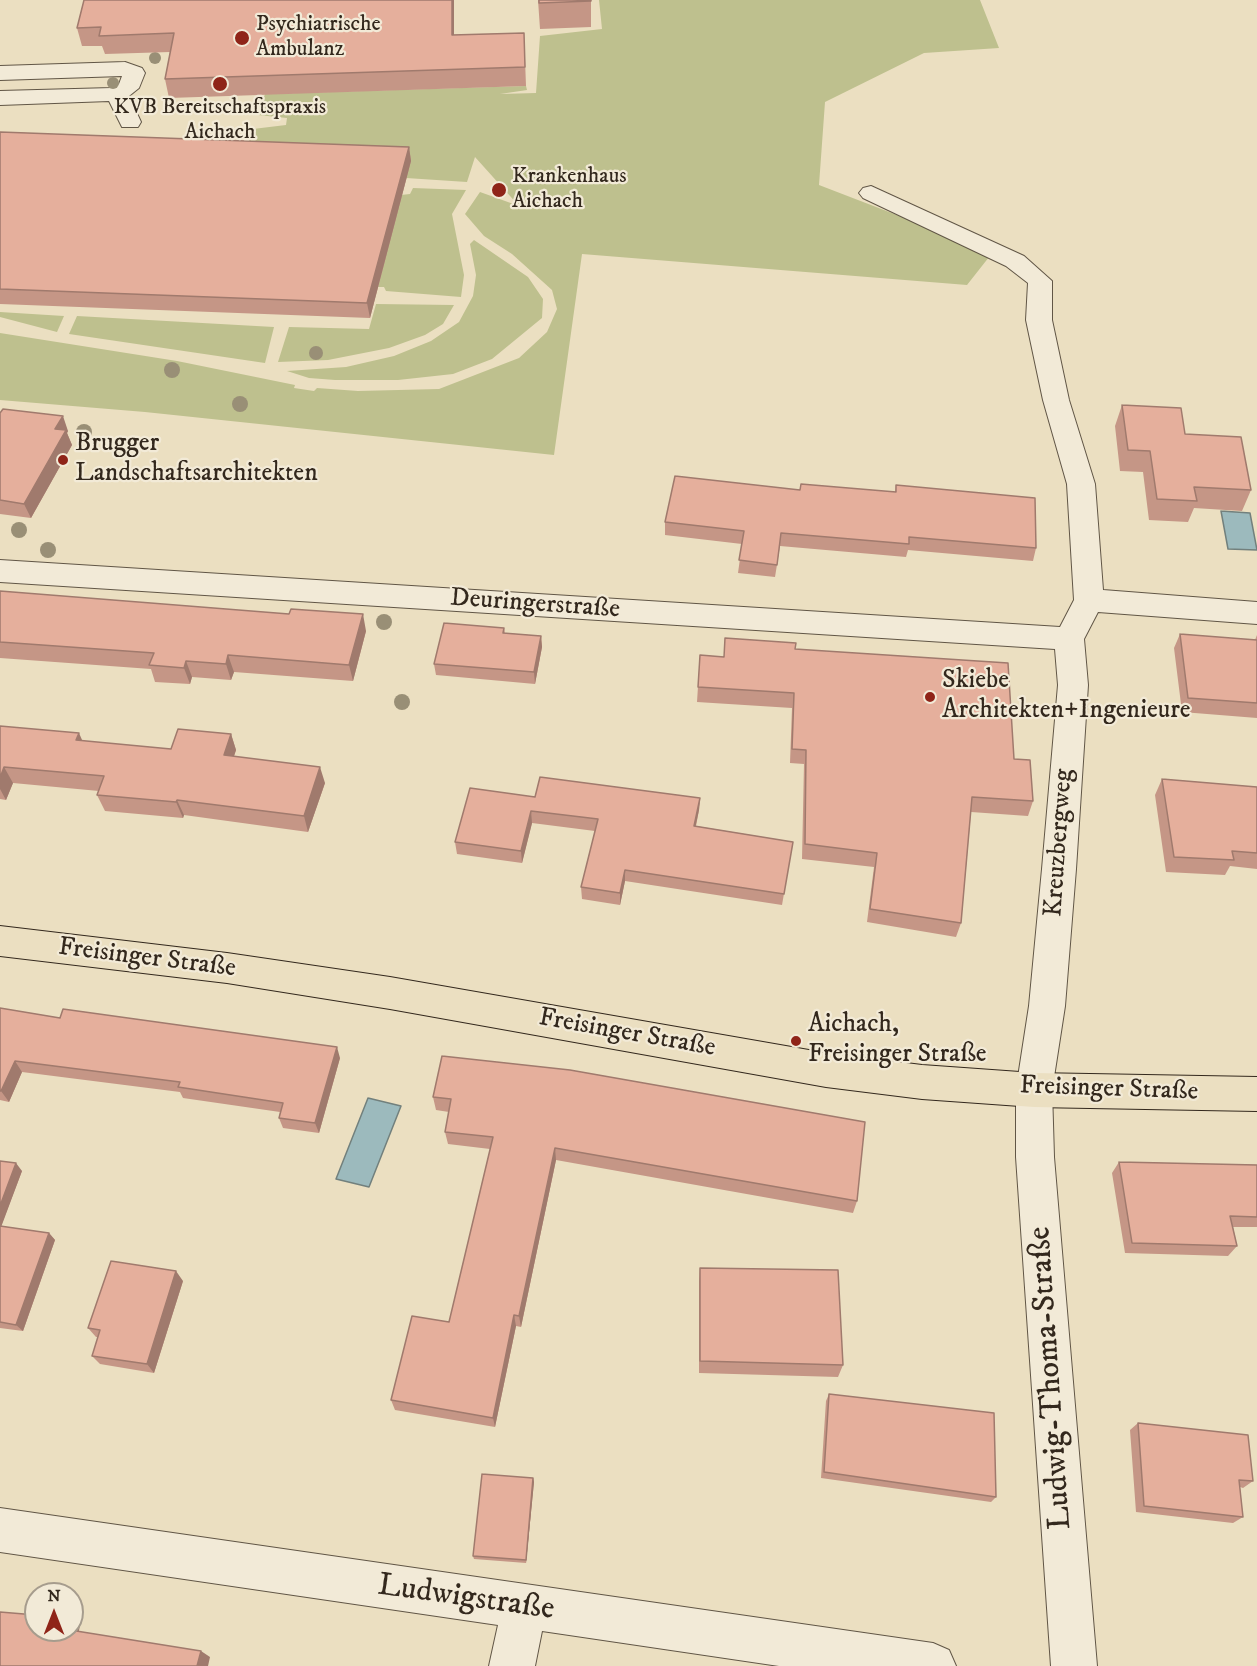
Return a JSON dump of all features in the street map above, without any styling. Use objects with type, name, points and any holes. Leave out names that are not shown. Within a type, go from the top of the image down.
[{"type":"main road","name":"Freisinger Straße","points":[[0,940],[227,968],[390,993],[826,1070],[922,1082],[1034,1090],[1257,1094]]},
{"type":"street","points":[[0,73],[126,69],[134,73],[128,88],[117,94],[0,98]]},
{"type":"street","points":[[22,98],[56,90],[64,82],[59,77],[36,72]]},
{"type":"street","points":[[117,94],[130,122]]},
{"type":"street","points":[[871,193],[1015,261],[1040,281],[1039,320],[1056,400],[1081,483],[1089,600],[1069,639]]},
{"type":"street","name":"Deuringerstraße","points":[[0,572],[1069,639]]},
{"type":"street","points":[[1089,600],[1257,614]]},
{"type":"street","name":"Kreuzbergweg","points":[[1034,1090],[1047,1006],[1073,685],[1069,639]]},
{"type":"street","name":"Ludwig-Thoma-Straße","points":[[1034,1090],[1035,1156],[1074,1666]]},
{"type":"street","name":"Ludwigstraße","points":[[0,1530],[933,1666]]},
{"type":"street","points":[[512,1666],[524,1608]]},
{"type":"green space","points":[[599,0],[980,0],[999,48],[924,53],[825,102],[819,185],[993,252],[967,285],[582,254],[554,455],[145,412],[0,400],[0,333],[177,361],[314,391],[317,388],[358,391],[439,389],[519,358],[547,332],[557,309],[552,290],[512,254],[484,236],[465,214],[480,192],[519,206],[475,157],[467,182],[406,178],[244,156],[253,129],[286,125],[287,118],[258,115],[265,94],[526,86],[527,90],[500,94],[536,93],[540,36],[602,29]]},
{"type":"green space","points":[[413,188],[466,190],[452,214],[464,275],[461,297],[386,291],[384,287],[378,287],[401,195],[410,194]]},
{"type":"green space","points":[[474,240],[528,277],[543,299],[542,318],[492,359],[453,374],[398,380],[309,378],[287,371],[346,367],[394,356],[431,341],[459,322],[473,296],[476,275],[470,244]]},
{"type":"green space","points":[[376,304],[454,305],[443,324],[425,335],[389,348],[328,360],[278,362],[289,327],[369,329]]},
{"type":"green space","points":[[0,312],[64,316],[57,332],[0,317]]},
{"type":"green space","points":[[77,316],[274,327],[265,363],[69,334]]},
{"type":"water","points":[[1221,511],[1250,513],[1257,550],[1228,549]]},
{"type":"water","points":[[368,1098],[401,1106],[369,1187],[336,1179]]},
{"type":"building","points":[[84,0],[452,0],[452,35],[524,33],[525,67],[165,79],[174,33],[99,36],[101,27],[77,28]]},
{"type":"building","points":[[539,0],[591,0],[591,1],[539,3]]},
{"type":"building","points":[[0,132],[409,147],[367,303],[0,289]]},
{"type":"building","points":[[1122,405],[1181,408],[1185,434],[1241,437],[1251,490],[1194,487],[1197,501],[1157,499],[1150,451],[1128,450]]},
{"type":"building","points":[[3,409],[63,416],[55,429],[66,430],[24,504],[0,500],[0,413]]},
{"type":"building","points":[[675,476],[800,490],[801,484],[896,492],[896,485],[1035,498],[1036,548],[909,537],[909,544],[781,533],[777,565],[739,560],[744,531],[665,522]]},
{"type":"building","points":[[0,591],[289,614],[291,609],[363,614],[349,665],[228,655],[226,664],[186,661],[184,668],[149,665],[154,653],[0,642]]},
{"type":"building","points":[[444,623],[504,628],[503,633],[541,636],[534,672],[434,664]]},
{"type":"building","points":[[1180,634],[1257,640],[1257,703],[1188,698]]},
{"type":"building","points":[[725,638],[796,643],[795,649],[1008,663],[1014,759],[1030,760],[1033,801],[972,797],[961,923],[870,909],[877,853],[805,844],[806,750],[792,749],[794,693],[698,687],[700,655],[724,657]]},
{"type":"building","points":[[0,726],[79,733],[76,740],[171,749],[178,729],[231,734],[224,755],[320,767],[304,816],[177,800],[176,802],[97,795],[104,776],[4,767],[0,778]]},
{"type":"building","points":[[540,777],[700,798],[694,826],[793,842],[784,894],[625,870],[620,893],[581,887],[598,819],[531,811],[521,851],[455,842],[470,788],[535,797]]},
{"type":"building","points":[[1162,779],[1257,787],[1257,853],[1232,851],[1234,860],[1174,857]]},
{"type":"building","points":[[0,1008],[60,1018],[63,1009],[337,1047],[315,1123],[279,1118],[283,1103],[178,1087],[180,1082],[15,1061],[0,1091]]},
{"type":"building","points":[[442,1056],[570,1070],[865,1122],[857,1201],[555,1148],[519,1316],[514,1315],[493,1418],[391,1400],[412,1316],[449,1322],[493,1137],[445,1132],[451,1099],[433,1097]]},
{"type":"building","points":[[0,1161],[16,1163],[0,1206]]},
{"type":"building","points":[[1119,1162],[1257,1165],[1257,1217],[1230,1216],[1237,1246],[1132,1243]]},
{"type":"building","points":[[0,1226],[49,1233],[16,1325],[0,1322]]},
{"type":"building","points":[[111,1261],[176,1271],[147,1364],[92,1356],[100,1330],[88,1328]]},
{"type":"building","points":[[700,1268],[838,1270],[843,1365],[700,1361]]},
{"type":"building","points":[[829,1394],[994,1413],[996,1497],[824,1472]]},
{"type":"building","points":[[1138,1423],[1248,1435],[1253,1481],[1239,1480],[1243,1517],[1144,1506]]},
{"type":"building","points":[[482,1474],[533,1478],[526,1560],[473,1556]]},
{"type":"building","points":[[0,1612],[24,1614],[24,1642],[84,1642],[84,1632],[201,1651],[197,1666],[0,1666]]},
{"type":"place","name":"Psychiatrische Ambulanz","points":[[242,38]]},
{"type":"place","name":"KVB Bereitschaftspraxis Aichach","points":[[220,84]]},
{"type":"place","name":"Krankenhaus Aichach","points":[[499,190]]},
{"type":"place","name":"Brugger Landschaftsarchitekten","points":[[63,460]]},
{"type":"place","name":"Skiebe Architekten+Ingenieure","points":[[930,697]]},
{"type":"place","name":"Aichach, Freisinger Straße","points":[[796,1041]]}]
